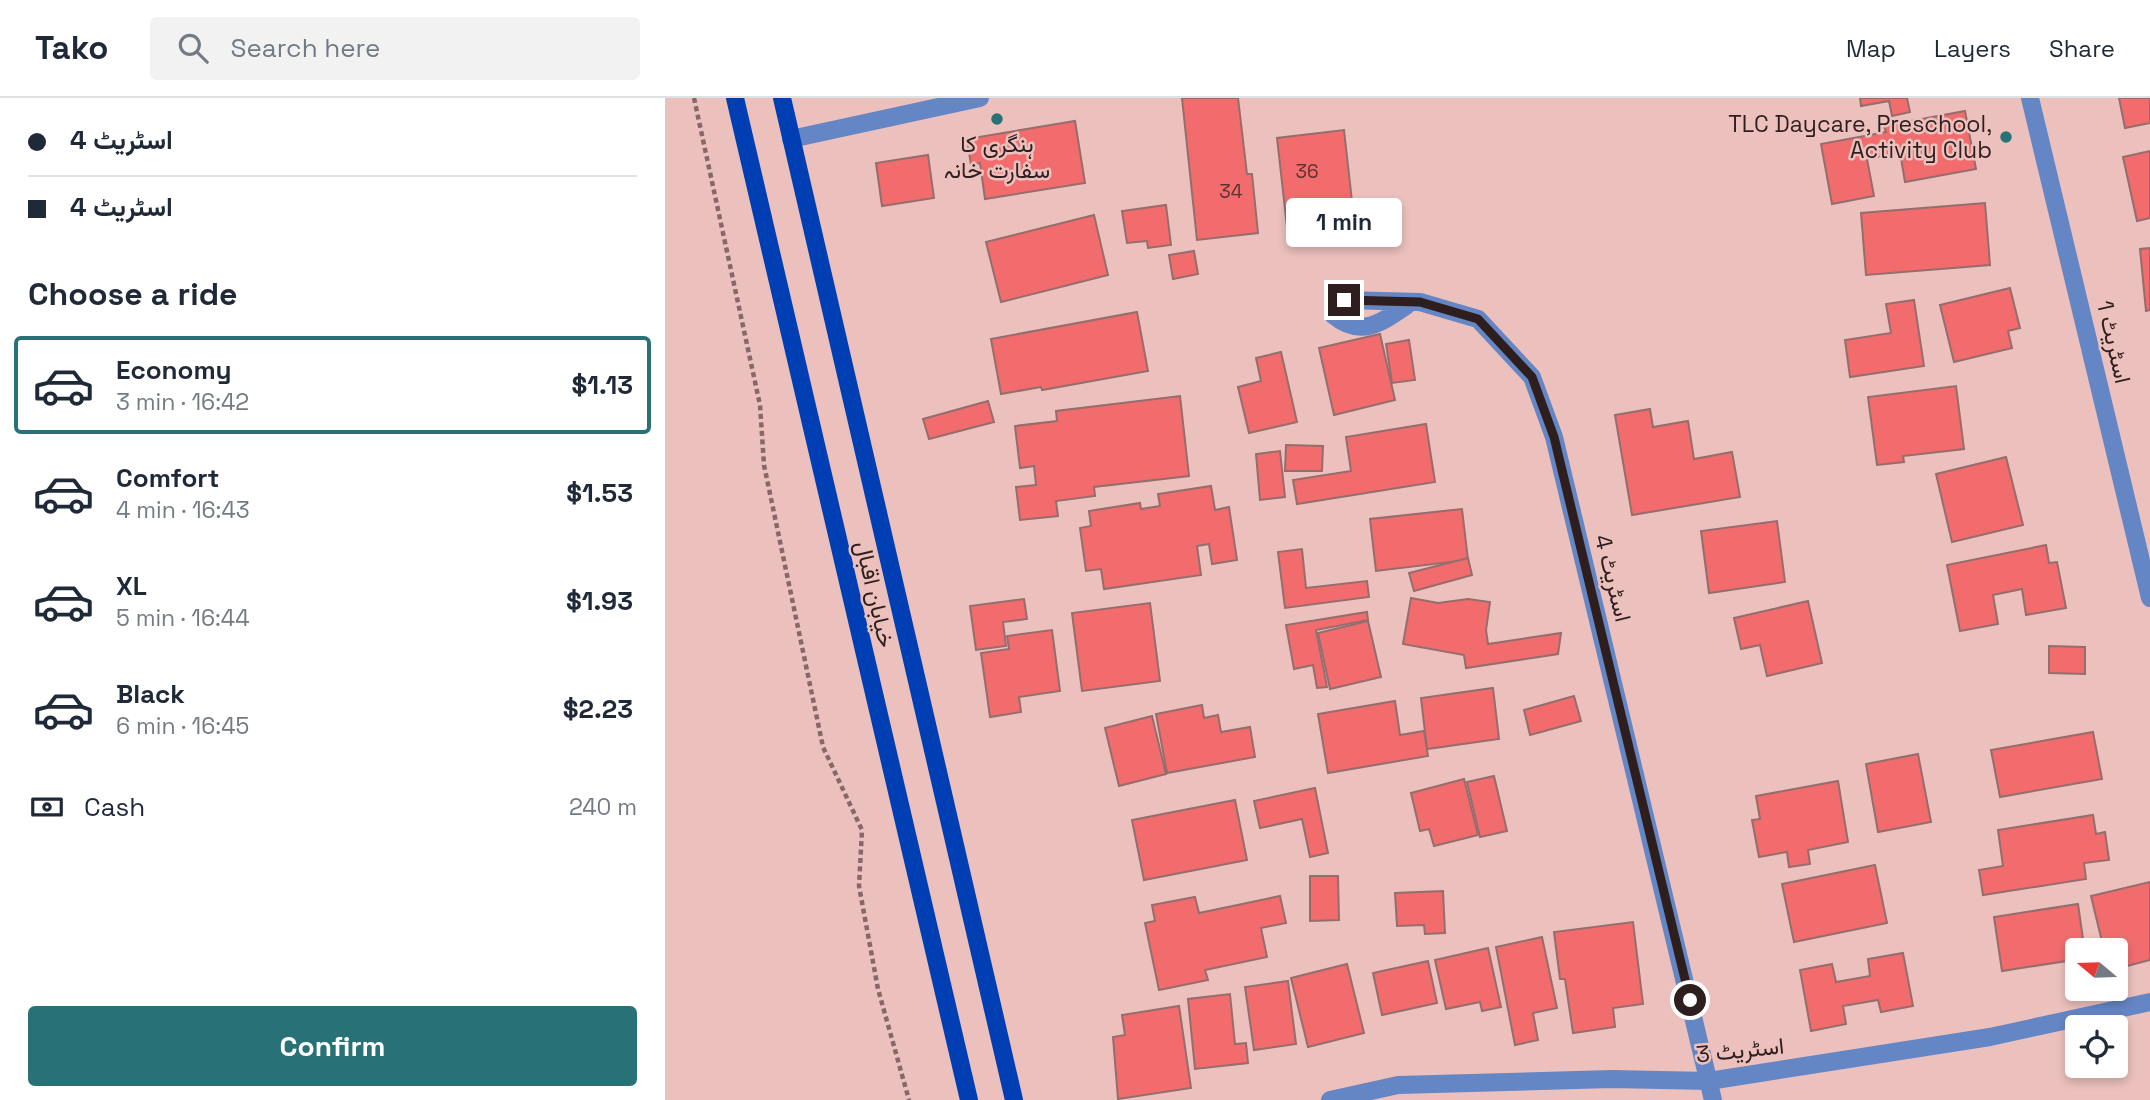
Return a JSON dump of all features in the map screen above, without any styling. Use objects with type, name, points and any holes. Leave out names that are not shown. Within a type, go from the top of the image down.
[{"type":"main road","name":"خیابان اقبال","points":[[735,98],[969,1100]]},
{"type":"main road","name":"خیابان اقبال","points":[[782,98],[1014,1100]]},
{"type":"street","points":[[791,139],[980,98]]},
{"type":"street","name":"اسٹریٹ 1","points":[[2030,98],[2150,598]]},
{"type":"street","name":"اسٹریٹ 4","points":[[1406,306],[1382,323],[1369,327],[1345,325],[1333,315],[1344,300],[1420,302],[1478,319],[1532,377],[1554,437],[1713,1100]]},
{"type":"street","name":"اسٹریٹ 3","points":[[1330,1100],[1412,1085],[1612,1079],[1709,1081],[1990,1037],[2150,1003]]},
{"type":"path","points":[[694,98],[760,405],[764,464],[823,747],[862,830],[859,886],[878,989],[909,1100]]},
{"type":"building","points":[[1182,98],[1238,98],[1247,174],[1252,174],[1258,233],[1197,240]]},
{"type":"building","points":[[1860,98],[1907,98],[1910,112],[1892,116],[1889,101],[1861,106]]},
{"type":"building","points":[[2119,98],[2150,98],[2150,123],[2125,128]]},
{"type":"building","points":[[1965,111],[1976,169],[1905,182],[1900,152],[1867,159],[1874,196],[1832,204],[1821,144],[1886,132],[1884,126]]},
{"type":"building","points":[[1075,121],[1085,183],[985,199],[980,163],[971,165],[967,139]]},
{"type":"building","points":[[1344,130],[1354,219],[1287,227],[1277,138]]},
{"type":"building","points":[[2150,151],[2150,218],[2137,221],[2123,157]]},
{"type":"building","points":[[928,155],[934,198],[882,206],[876,163]]},
{"type":"building","points":[[1985,203],[1990,265],[1866,275],[1861,213]]},
{"type":"building","points":[[1166,205],[1171,245],[1148,248],[1147,241],[1127,243],[1122,211]]},
{"type":"building","points":[[1094,215],[1108,275],[1001,302],[986,242]]},
{"type":"building","points":[[2150,248],[2150,310],[2146,311],[2140,249]]},
{"type":"building","points":[[1194,251],[1198,274],[1173,279],[1169,255]]},
{"type":"building","points":[[2010,288],[2020,328],[2008,331],[2012,348],[1954,362],[1940,305]]},
{"type":"building","points":[[1914,300],[1924,366],[1850,377],[1845,340],[1891,333],[1886,304]]},
{"type":"building","points":[[1137,312],[1148,371],[1042,390],[1041,387],[1001,394],[991,339]]},
{"type":"building","points":[[1380,334],[1395,400],[1334,415],[1319,348]]},
{"type":"building","points":[[1409,340],[1415,380],[1392,383],[1386,344]]},
{"type":"building","points":[[1281,352],[1297,422],[1249,433],[1238,387],[1261,381],[1256,358]]},
{"type":"building","points":[[1956,386],[1964,449],[1903,456],[1904,462],[1877,465],[1868,397]]},
{"type":"building","points":[[1180,396],[1189,476],[1094,487],[1095,496],[1056,501],[1058,516],[1020,520],[1016,487],[1036,485],[1034,466],[1020,468],[1015,426],[1057,421],[1056,411]]},
{"type":"building","points":[[988,401],[994,422],[929,439],[923,419]]},
{"type":"building","points":[[1650,409],[1653,427],[1688,421],[1694,459],[1732,452],[1740,497],[1632,515],[1615,415]]},
{"type":"building","points":[[1426,424],[1435,482],[1297,504],[1293,480],[1351,471],[1346,437]]},
{"type":"building","points":[[1286,445],[1323,446],[1322,471],[1285,471]]},
{"type":"building","points":[[1280,451],[1285,497],[1260,500],[1256,454]]},
{"type":"building","points":[[2006,457],[2023,525],[1952,542],[1936,474]]},
{"type":"building","points":[[1211,486],[1215,510],[1229,507],[1237,560],[1212,564],[1209,544],[1197,546],[1201,575],[1104,589],[1101,569],[1086,571],[1080,528],[1091,526],[1089,511],[1140,503],[1141,509],[1160,506],[1158,494]]},
{"type":"building","points":[[1462,509],[1468,560],[1376,571],[1370,519]]},
{"type":"building","points":[[1777,521],[1785,582],[1709,593],[1701,531]]},
{"type":"building","points":[[2046,545],[2049,563],[2057,562],[2066,608],[2026,615],[2022,589],[1993,595],[1998,624],[1960,631],[1947,565]]},
{"type":"building","points":[[1302,549],[1306,588],[1367,581],[1369,597],[1285,608],[1278,552]]},
{"type":"building","points":[[1468,558],[1472,575],[1414,591],[1409,573]]},
{"type":"building","points":[[1411,598],[1438,603],[1468,599],[1490,602],[1486,630],[1488,644],[1561,633],[1558,654],[1466,668],[1464,655],[1403,644]]},
{"type":"building","points":[[1024,599],[1027,619],[1003,622],[1006,646],[976,650],[970,606]]},
{"type":"building","points":[[1808,601],[1822,663],[1767,676],[1760,645],[1741,649],[1734,618]]},
{"type":"building","points":[[1150,603],[1160,681],[1082,691],[1072,613]]},
{"type":"building","points":[[1367,612],[1368,620],[1316,630],[1327,687],[1317,688],[1313,665],[1294,669],[1286,625]]},
{"type":"building","points":[[1368,621],[1381,677],[1330,689],[1318,633]]},
{"type":"building","points":[[1052,630],[1060,691],[1019,697],[1021,712],[990,717],[981,653],[1009,649],[1007,636]]},
{"type":"building","points":[[2049,646],[2085,647],[2085,674],[2049,673]]},
{"type":"building","points":[[1493,688],[1499,739],[1427,749],[1421,698]]},
{"type":"building","points":[[1574,696],[1581,721],[1530,735],[1524,710]]},
{"type":"building","points":[[1395,701],[1400,735],[1424,731],[1428,756],[1328,773],[1318,714]]},
{"type":"building","points":[[1202,705],[1204,718],[1218,715],[1221,732],[1250,727],[1255,757],[1167,773],[1156,714]]},
{"type":"building","points":[[1152,716],[1166,774],[1119,786],[1105,728]]},
{"type":"building","points":[[2093,732],[2102,779],[2000,797],[1991,750]]},
{"type":"building","points":[[1918,754],[1931,822],[1878,832],[1866,764]]},
{"type":"building","points":[[1494,776],[1507,831],[1480,837],[1467,782]]},
{"type":"building","points":[[1464,779],[1478,835],[1434,846],[1429,829],[1420,831],[1411,793]]},
{"type":"building","points":[[1838,781],[1848,842],[1808,850],[1810,864],[1789,867],[1787,852],[1759,857],[1752,820],[1760,819],[1756,796]]},
{"type":"building","points":[[1315,788],[1328,853],[1310,857],[1302,819],[1260,828],[1254,801]]},
{"type":"building","points":[[1235,800],[1247,860],[1144,880],[1132,820]]},
{"type":"building","points":[[2093,815],[2096,834],[2105,832],[2109,860],[2084,863],[2086,879],[1983,895],[1979,870],[2003,866],[1998,830]]},
{"type":"building","points":[[1875,865],[1887,923],[1794,942],[1782,884]]},
{"type":"building","points":[[1310,876],[1338,876],[1339,920],[1310,921]]},
{"type":"building","points":[[2150,882],[2150,960],[2128,966],[2128,938],[2101,938],[2091,896]]},
{"type":"building","points":[[1443,891],[1445,933],[1425,934],[1424,925],[1397,926],[1395,893]]},
{"type":"building","points":[[1280,896],[1286,923],[1261,928],[1267,957],[1205,970],[1208,980],[1159,990],[1145,923],[1155,921],[1152,905],[1195,897],[1199,913]]},
{"type":"building","points":[[2078,904],[2083,938],[2065,938],[2065,961],[2002,971],[1994,917]]},
{"type":"building","points":[[1633,922],[1643,1004],[1613,1008],[1615,1027],[1573,1033],[1565,979],[1560,979],[1554,932]]},
{"type":"building","points":[[1542,937],[1557,1008],[1533,1013],[1538,1040],[1515,1045],[1496,947]]},
{"type":"building","points":[[1488,948],[1501,1007],[1482,1011],[1480,1002],[1446,1009],[1435,960]]},
{"type":"building","points":[[1903,953],[1913,1006],[1881,1012],[1878,1000],[1843,1006],[1846,1024],[1811,1031],[1800,970],[1832,964],[1836,982],[1870,976],[1868,959]]},
{"type":"building","points":[[1428,961],[1437,1003],[1382,1015],[1373,973]]},
{"type":"building","points":[[1347,964],[1364,1033],[1308,1047],[1291,978]]},
{"type":"building","points":[[1288,981],[1296,1044],[1254,1050],[1245,987]]},
{"type":"building","points":[[1230,994],[1235,1044],[1246,1043],[1248,1063],[1195,1069],[1188,999]]},
{"type":"building","points":[[1179,1006],[1191,1088],[1118,1099],[1113,1037],[1125,1035],[1122,1015]]},
{"type":"place","name":"ہنگری کا سفارت خانہ","points":[[997,119]]},
{"type":"place","name":"TLC Daycare, Preschool, Activity Club","points":[[2006,137]]},
{"type":"route","points":[[1344,300],[1420,302],[1478,319],[1532,377],[1554,437],[1690,1000]]}]
